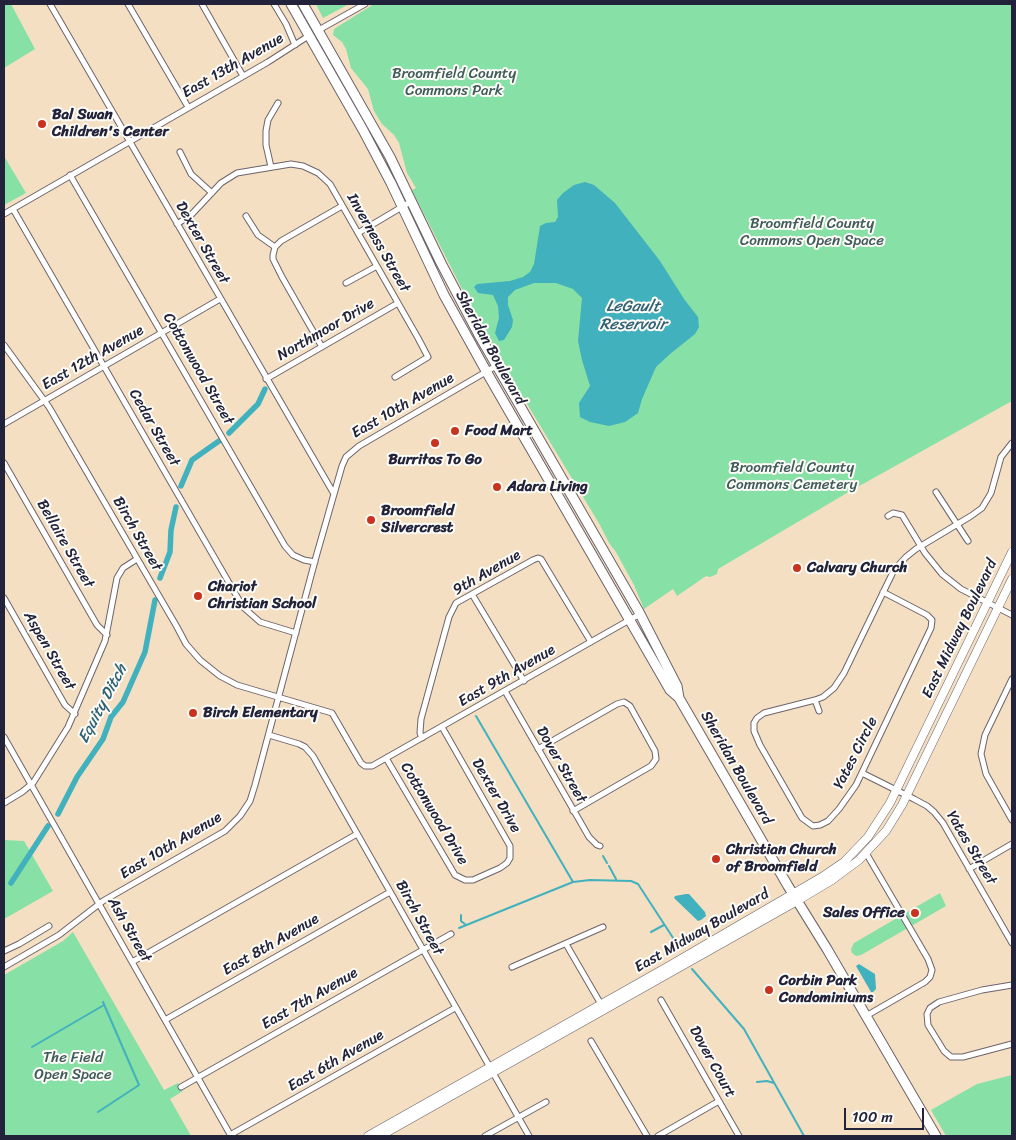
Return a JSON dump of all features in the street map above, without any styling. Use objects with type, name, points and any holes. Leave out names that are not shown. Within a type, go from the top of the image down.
[{"type":"main road","name":"Sheridan Boulevard","points":[[290,4],[363,130],[444,295],[487,372],[670,690],[679,698],[936,1136]]},
{"type":"main road","name":"Sheridan Boulevard","points":[[303,4],[372,122],[460,299],[496,366],[640,614],[677,686],[679,698]]},
{"type":"main road","name":"East Midway Boulevard","points":[[795,897],[835,869],[852,854],[881,818],[897,791],[1012,552]]},
{"type":"main road","name":"East Midway Boulevard","points":[[380,1136],[491,1070],[795,897],[844,872],[866,853],[886,831],[908,795],[1012,579]]},
{"type":"main road","name":"East Midway Boulevard","points":[[368,1136],[491,1070]]},
{"type":"street","name":"Dexter Street","points":[[50,4],[334,494]]},
{"type":"street","points":[[128,4],[188,107]]},
{"type":"street","points":[[202,4],[243,76]]},
{"type":"street","points":[[274,4],[286,24],[295,45]]},
{"type":"street","name":"East 13th Avenue","points":[[4,214],[365,4]]},
{"type":"street","points":[[177,224],[191,215],[221,183],[237,173],[271,167],[266,145],[266,131],[268,120],[278,103]]},
{"type":"street","points":[[180,152],[191,174],[212,193]]},
{"type":"street","name":"Inverness Street","points":[[271,167],[286,164],[303,166],[318,173],[330,184],[428,358],[395,377]]},
{"type":"street","name":"Cottonwood Street","points":[[70,175],[285,546],[293,555],[314,562]]},
{"type":"street","points":[[358,233],[412,201]]},
{"type":"street","points":[[322,347],[275,265],[273,255],[275,247],[281,241],[342,206]]},
{"type":"street","name":"Cedar Street","points":[[12,209],[243,607],[260,622],[296,633]]},
{"type":"street","points":[[246,216],[258,235],[275,247]]},
{"type":"street","points":[[346,283],[376,266]]},
{"type":"street","name":"East 12th Avenue","points":[[4,424],[220,299]]},
{"type":"street","name":"Northmoor Drive","points":[[266,379],[398,304]]},
{"type":"street","name":"Birch Street","points":[[4,345],[45,400],[186,644],[200,660],[213,671],[233,683],[332,713],[362,765],[372,766],[386,758]]},
{"type":"street","name":"East 10th Avenue","points":[[4,967],[59,935],[99,904],[211,839],[233,824],[245,809],[252,794],[314,562],[342,466],[351,451],[496,366]]},
{"type":"street","points":[[747,720],[754,723],[764,713],[815,700],[829,692],[838,682],[897,566],[921,546],[978,512],[986,504],[1001,457],[1012,444]]},
{"type":"street","points":[[995,453],[1001,457]]},
{"type":"street","name":"Bellaire Street","points":[[4,463],[97,625],[107,635]]},
{"type":"street","points":[[936,492],[968,541]]},
{"type":"street","points":[[888,516],[894,513],[901,514],[921,546],[942,574],[961,589],[1012,615]]},
{"type":"street","points":[[4,803],[32,784],[75,714],[107,635],[117,578],[123,568],[137,559]]},
{"type":"street","name":"9th Avenue","points":[[422,738],[420,733],[421,719],[449,617],[454,605],[472,594],[534,560],[541,559],[590,642]]},
{"type":"street","name":"Yates Circle","points":[[754,723],[754,730],[760,744],[802,818],[812,828],[828,821],[848,798],[862,773],[935,619],[919,609],[883,592]]},
{"type":"street","points":[[472,594],[524,681]]},
{"type":"street","name":"Aspen Street","points":[[4,598],[65,705],[75,714]]},
{"type":"street","name":"East 9th Avenue","points":[[386,758],[640,614]]},
{"type":"street","points":[[1012,679],[985,735],[982,746],[982,760],[986,774],[1012,820]]},
{"type":"street","name":"Dover Street","points":[[505,691],[589,837],[600,846]]},
{"type":"street","points":[[815,700],[819,711]]},
{"type":"street","points":[[538,749],[617,704],[624,702],[630,706],[655,751],[656,759],[651,766],[574,811]]},
{"type":"street","name":"Dexter Drive","points":[[442,727],[510,846],[510,858],[507,863],[491,872]]},
{"type":"street","name":"Birch Street","points":[[269,735],[299,744],[310,752],[529,1136]]},
{"type":"street","name":"Ash Street","points":[[4,737],[230,1136]]},
{"type":"street","name":"Cottonwood Drive","points":[[386,758],[455,875],[464,880],[473,880],[491,872]]},
{"type":"street","name":"Yates Street","points":[[862,773],[908,795],[928,806],[934,812],[943,823],[1012,943]]},
{"type":"street","points":[[132,962],[357,834]]},
{"type":"street","points":[[969,869],[1012,844]]},
{"type":"street","points":[[866,853],[928,959],[932,970],[930,977],[925,982],[866,1016]]},
{"type":"street","name":"East 8th Avenue","points":[[165,1020],[390,892]]},
{"type":"street","points":[[4,950],[19,944],[49,926]]},
{"type":"street","points":[[512,967],[603,927]]},
{"type":"street","name":"East 7th Avenue","points":[[181,1087],[451,934]]},
{"type":"street","points":[[566,944],[602,1007]]},
{"type":"street","points":[[1012,985],[982,990],[939,1002],[930,1008],[928,1014],[928,1025],[944,1051],[951,1056],[963,1057],[1012,1044]]},
{"type":"street","name":"Dover Court","points":[[661,1000],[739,1136]]},
{"type":"street","name":"East 6th Avenue","points":[[230,1136],[455,1008]]},
{"type":"street","points":[[591,1040],[646,1136]]},
{"type":"street","points":[[485,1136],[546,1102]]},
{"type":"street","points":[[658,1136],[720,1102]]},
{"type":"green space","points":[[4,4],[11,4],[35,49],[4,68]]},
{"type":"green space","points":[[316,4],[349,4],[323,18]]},
{"type":"green space","name":"Broomfield County Commons Open Space","points":[[374,4],[1012,4],[1012,401],[852,490],[718,569],[717,574],[710,577],[706,576],[677,596],[673,589],[644,609],[634,585],[616,552],[506,369],[461,287],[412,190],[416,188],[407,173],[399,143],[394,135],[382,124],[374,111],[368,89],[351,68],[342,42],[333,35],[334,29]]},
{"type":"green space","points":[[4,156],[26,193],[4,205]]},
{"type":"green space","points":[[4,840],[24,841],[53,891],[4,919]]},
{"type":"green space","points":[[940,893],[946,906],[861,955],[856,956],[852,953],[851,949],[854,943]]},
{"type":"green space","name":"The Field Open Space","points":[[73,932],[164,1090],[178,1083],[183,1091],[170,1099],[191,1136],[4,1136],[4,975],[63,941]]},
{"type":"green space","points":[[1012,1075],[1012,1136],[946,1136],[931,1110],[977,1084]]},
{"type":"water","name":"LeGault Reservoir","points":[[585,182],[594,185],[615,203],[660,261],[698,317],[699,327],[695,334],[656,367],[638,413],[625,422],[609,426],[590,422],[580,417],[579,403],[590,386],[578,341],[582,298],[573,289],[556,283],[534,283],[515,290],[508,297],[508,305],[513,320],[512,327],[504,340],[499,341],[495,333],[499,318],[498,306],[493,295],[478,293],[474,287],[477,284],[510,281],[523,277],[530,272],[534,264],[540,226],[555,222],[558,217],[557,200],[574,185]]},
{"type":"water","points":[[689,894],[705,912],[706,916],[701,920],[698,921],[674,898],[675,896]]},
{"type":"water","points":[[859,964],[875,974],[876,989],[873,992],[871,992],[856,966]]},
{"type":"waterway","name":"Equity Ditch","points":[[229,433],[258,404],[265,389]]},
{"type":"waterway","name":"Equity Ditch","points":[[181,486],[192,460],[219,441]]},
{"type":"waterway","name":"Equity Ditch","points":[[160,578],[170,552],[171,530],[176,507]]},
{"type":"waterway","name":"Equity Ditch","points":[[58,814],[77,777],[103,739],[111,717],[123,702],[145,652],[155,600]]},
{"type":"waterway","points":[[476,716],[573,882]]},
{"type":"waterway","name":"Equity Ditch","points":[[11,883],[48,826]]},
{"type":"waterway","points":[[603,856],[607,863]]},
{"type":"waterway","points":[[609,866],[616,879]]},
{"type":"waterway","points":[[459,928],[573,882],[590,880],[631,881],[638,884],[679,947]]},
{"type":"waterway","points":[[461,915],[461,921],[466,925]]},
{"type":"waterway","points":[[651,932],[664,925]]},
{"type":"waterway","points":[[692,969],[744,1029],[804,1136]]},
{"type":"waterway","points":[[98,1112],[139,1085],[103,1002]]},
{"type":"waterway","points":[[32,1047],[104,1005]]},
{"type":"waterway","points":[[757,1082],[767,1081],[774,1083]]},
{"type":"place","name":"Bal Swan Children's Center","points":[[42,124]]},
{"type":"place","name":"Food Mart","points":[[455,431]]},
{"type":"place","name":"Burritos To Go","points":[[435,443]]},
{"type":"place","name":"Adara Living","points":[[497,487]]},
{"type":"place","name":"Broomfield Silvercrest","points":[[371,520]]},
{"type":"place","name":"Calvary Church","points":[[797,568]]},
{"type":"place","name":"Chariot Christian School","points":[[198,596]]},
{"type":"place","name":"Birch Elementary","points":[[193,713]]},
{"type":"place","name":"Christian Church of Broomfield","points":[[716,859]]},
{"type":"place","name":"Sales Office","points":[[915,913]]},
{"type":"place","name":"Corbin Park Condominiums","points":[[769,990]]},
{"type":"park label","name":"Broomfield County Commons Park","points":[[454,82]]},
{"type":"park label","name":"Broomfield County Commons Cemetery","points":[[792,476]]}]
